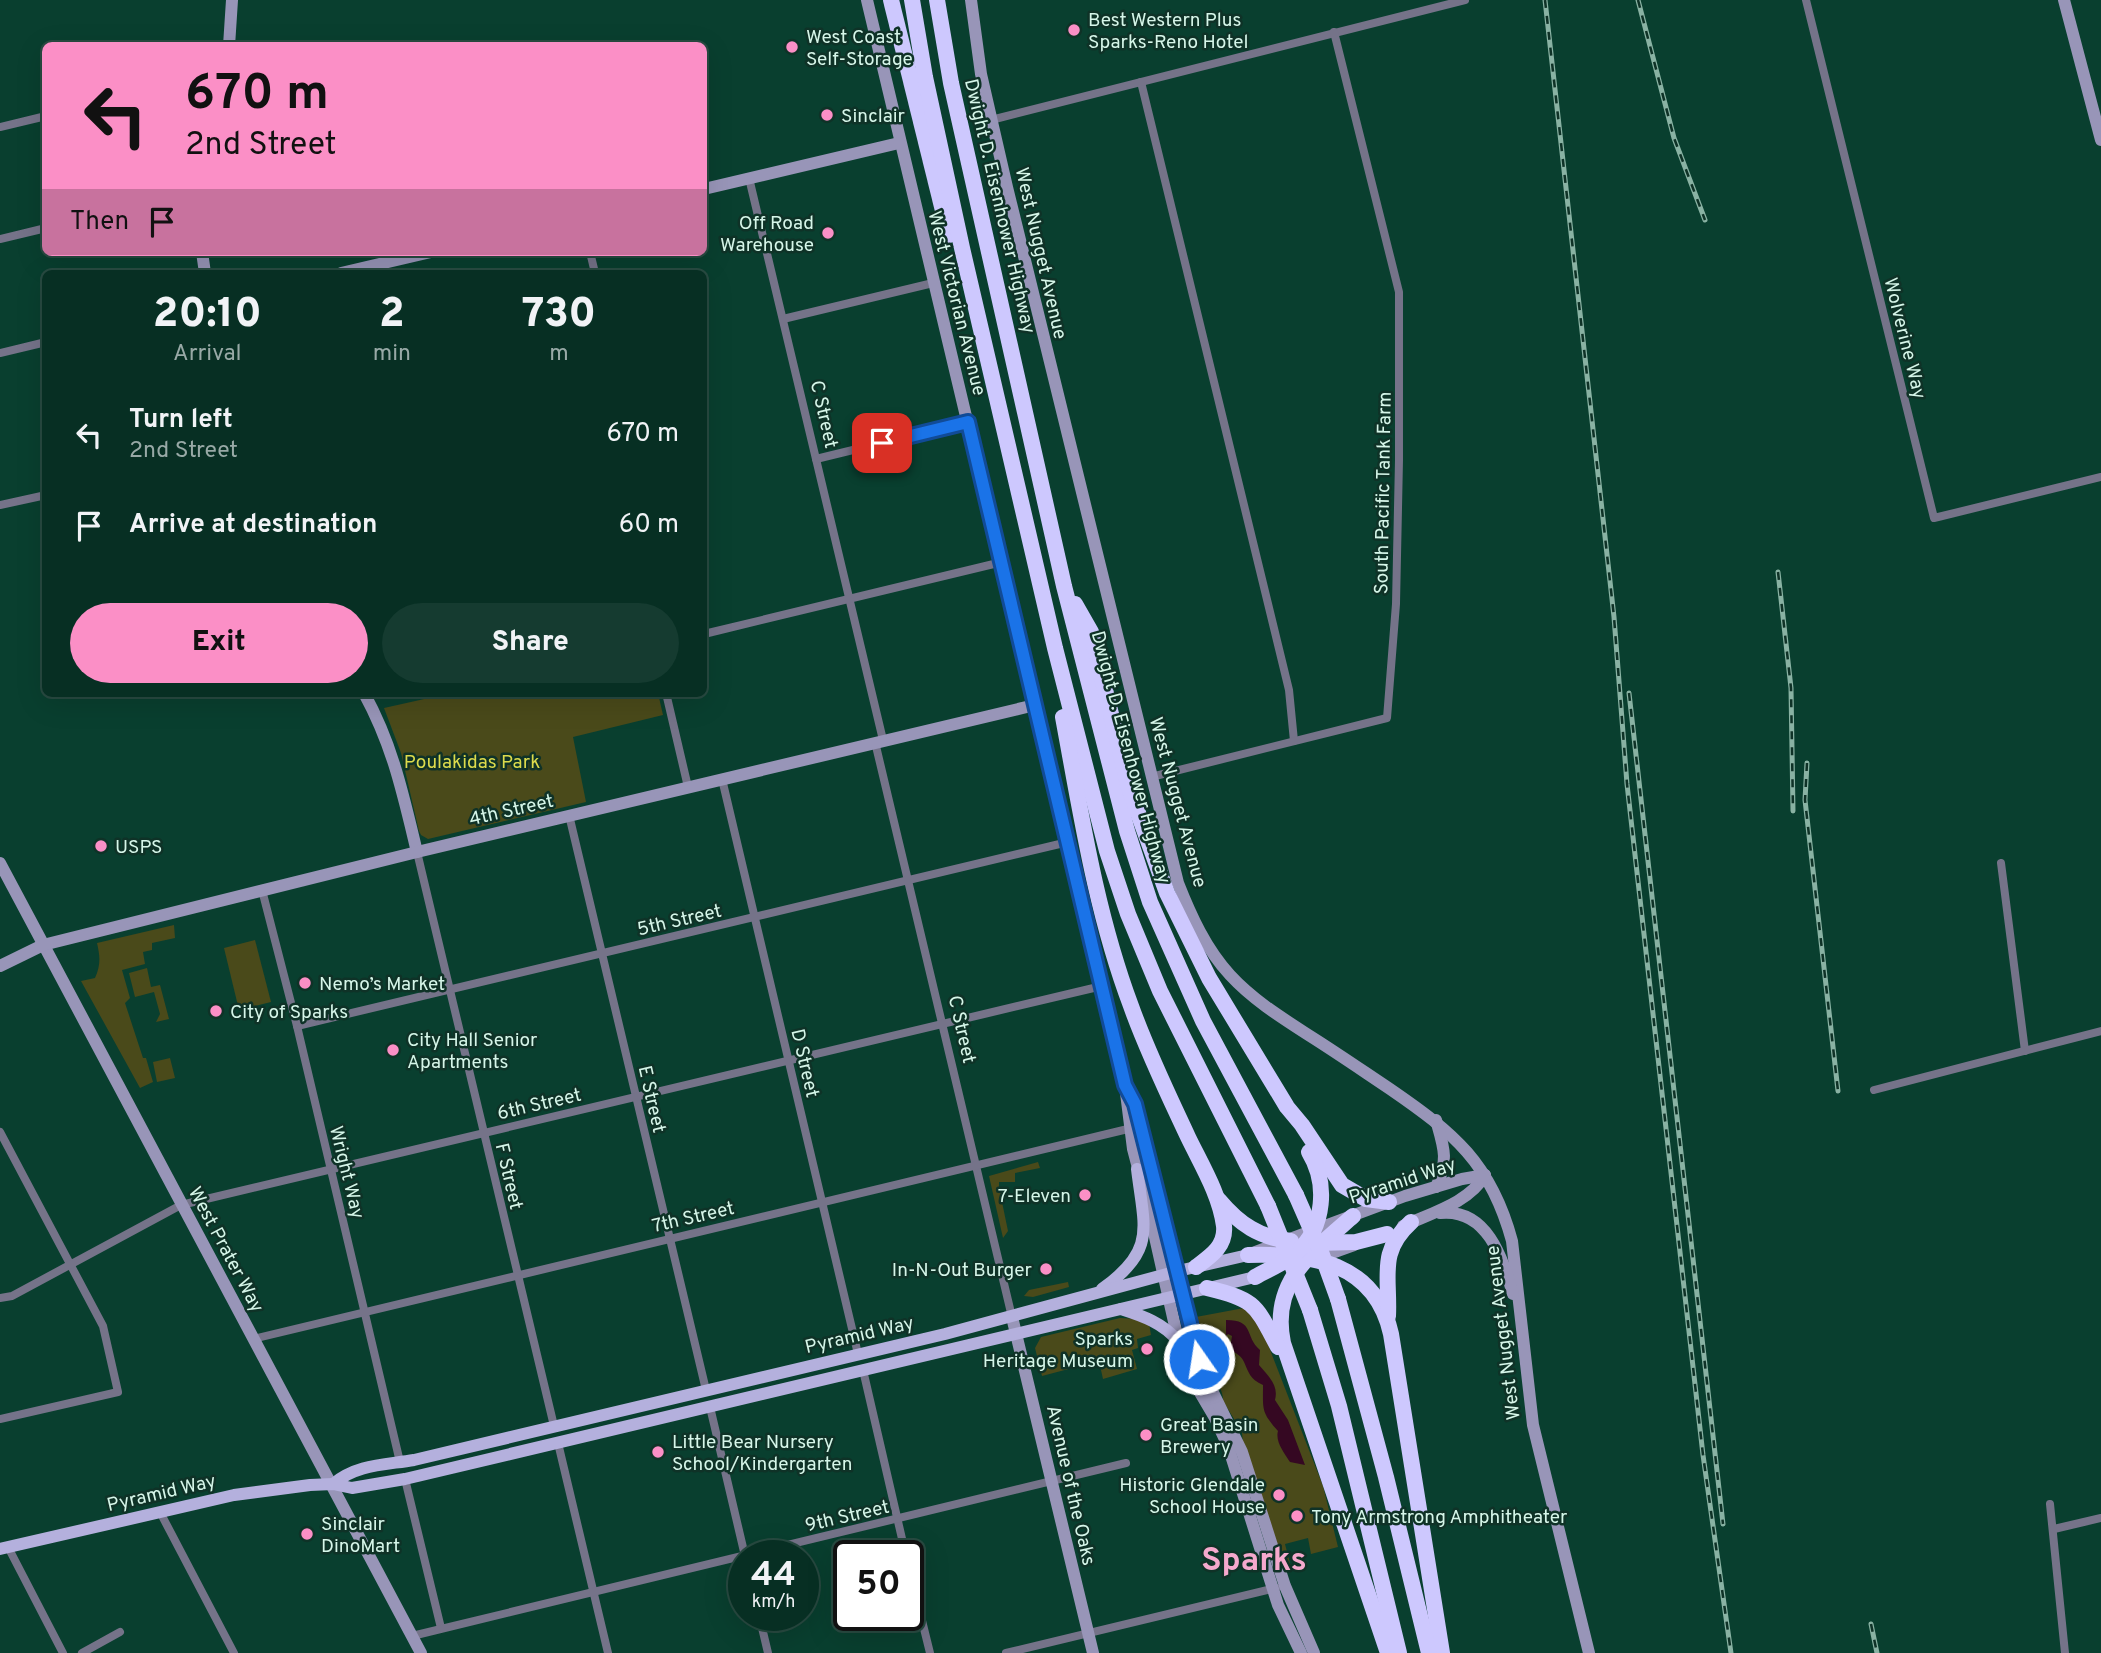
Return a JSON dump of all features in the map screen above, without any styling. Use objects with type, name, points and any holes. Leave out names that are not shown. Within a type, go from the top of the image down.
[{"type":"highway","points":[[891,0],[965,297],[985,350]]},
{"type":"highway","points":[[912,0],[925,77],[985,350],[1055,648],[1107,851],[1128,914],[1160,991],[1268,1206],[1310,1310],[1336,1395],[1399,1653]]},
{"type":"highway","name":"Dwight D. Eisenhower Highway","points":[[939,0],[939,19],[951,83],[1064,586],[1127,831],[1150,902],[1203,1021],[1296,1195],[1321,1252],[1338,1300],[1386,1477],[1429,1653]]},
{"type":"highway","points":[[1064,586],[1091,632],[1129,788],[1162,882],[1200,962],[1287,1107],[1342,1185],[1366,1199],[1389,1202]]},
{"type":"highway","points":[[1055,648],[1065,727],[1108,937],[1148,1051],[1213,1192],[1223,1221],[1223,1238],[1213,1255],[1196,1267]]},
{"type":"highway","points":[[1287,1107],[1320,1176],[1321,1204],[1305,1249],[1287,1286],[1280,1311],[1281,1335],[1388,1653]]},
{"type":"highway","points":[[1213,1192],[1241,1222],[1261,1234],[1305,1249],[1340,1268],[1370,1289],[1388,1322]]},
{"type":"highway","points":[[1255,1277],[1305,1249],[1353,1216]]},
{"type":"highway","points":[[1411,1222],[1393,1241],[1388,1253],[1388,1322],[1442,1653]]},
{"type":"highway","points":[[1248,1255],[1356,1242],[1387,1234]]},
{"type":"highway","points":[[1207,1288],[1234,1294],[1253,1304],[1294,1379]]},
{"type":"main road","points":[[1093,1295],[1126,1270],[1142,1244],[1145,1222],[1137,1169]]},
{"type":"main road","name":"Pyramid Way","points":[[4,1548],[234,1495],[333,1484],[352,1489],[558,1443],[863,1370],[1014,1325],[1093,1295],[1248,1255]]},
{"type":"main road","name":"Pyramid Way","points":[[333,1484],[350,1471],[400,1462],[858,1354],[1014,1325],[1120,1309],[1255,1277]]},
{"type":"main road","points":[[1120,1309],[1165,1327],[1178,1341]]},
{"type":"street","points":[[229,42],[232,0]]},
{"type":"street","name":"West Victorian Avenue","points":[[867,0],[1125,1085],[1135,1104],[1137,1169],[1148,1206],[1178,1341],[1189,1374],[1215,1418],[1232,1457],[1279,1587],[1314,1653]]},
{"type":"street","name":"West Nugget Avenue","points":[[971,0],[978,57],[991,120],[1178,883],[1195,923],[1219,962],[1241,986],[1266,1008],[1436,1120],[1463,1147],[1485,1175],[1506,1217],[1512,1241],[1533,1425],[1589,1653]]},
{"type":"street","points":[[991,120],[1465,0]]},
{"type":"street","name":"Wolverine Way","points":[[1806,0],[1934,517],[2101,477]]},
{"type":"street","points":[[2064,0],[2101,140]]},
{"type":"street","name":"South Pacific Tank Farm","points":[[1151,777],[1387,718],[1396,604],[1399,292],[1334,32]]},
{"type":"street","points":[[1141,82],[1283,663],[1291,702],[1294,741]]},
{"type":"street","points":[[0,127],[42,117]]},
{"type":"street","points":[[707,188],[899,143]]},
{"type":"street","name":"C Street","points":[[749,178],[850,599],[908,880],[1014,1325]]},
{"type":"street","points":[[0,239],[42,229]]},
{"type":"street","points":[[354,270],[413,256]]},
{"type":"street","points":[[783,319],[933,283]]},
{"type":"street","points":[[0,353],[42,343]]},
{"type":"street","points":[[816,459],[968,422]]},
{"type":"street","points":[[0,505],[42,496]]},
{"type":"street","points":[[707,633],[1002,562]]},
{"type":"street","points":[[366,697],[384,732],[394,760],[416,852]]},
{"type":"street","points":[[667,697],[688,787]]},
{"type":"street","name":"4th Street","points":[[0,966],[43,945],[416,852],[1035,705]]},
{"type":"street","name":"D Street","points":[[722,779],[858,1354]]},
{"type":"street","name":"E Street","points":[[569,815],[706,1390]]},
{"type":"street","name":"5th Street","points":[[296,1026],[1068,842]]},
{"type":"street","name":"F Street","points":[[416,852],[554,1426]]},
{"type":"street","name":"West Prater Way","points":[[0,863],[421,1653]]},
{"type":"street","points":[[2001,863],[2025,1051]]},
{"type":"street","name":"Wright Way","points":[[262,890],[400,1462]]},
{"type":"street","name":"6th Street","points":[[0,1298],[12,1296],[181,1205],[1102,986]]},
{"type":"street","points":[[1874,1090],[2101,1031]]},
{"type":"street","points":[[1436,1120],[1445,1157],[1436,1187]]},
{"type":"street","name":"West Victorian Avenue","points":[[1135,1127],[1178,1271],[1202,1370],[1242,1452],[1279,1587],[1278,1605],[1301,1653]]},
{"type":"street","name":"7th Street","points":[[253,1339],[1135,1127]]},
{"type":"street","points":[[0,1132],[103,1326],[118,1392],[0,1419]]},
{"type":"street","name":"Pyramid Way","points":[[1353,1216],[1436,1187],[1485,1175]]},
{"type":"street","name":"Pyramid Way","points":[[1387,1234],[1434,1213],[1472,1191],[1485,1175]]},
{"type":"street","points":[[1434,1213],[1451,1212],[1468,1216],[1485,1232],[1506,1269],[1521,1322]]},
{"type":"street","name":"Avenue of the Oaks","points":[[1014,1325],[1093,1653]]},
{"type":"street","points":[[863,1370],[902,1540]]},
{"type":"street","points":[[710,1407],[741,1540]]},
{"type":"street","points":[[558,1443],[608,1653]]},
{"type":"street","name":"9th Street","points":[[808,1540],[1126,1463]]},
{"type":"street","points":[[405,1479],[441,1628]]},
{"type":"street","points":[[2050,1504],[2065,1653]]},
{"type":"street","points":[[160,1512],[234,1653]]},
{"type":"street","points":[[2054,1529],[2101,1518]]},
{"type":"street","points":[[4,1548],[62,1653]]},
{"type":"street","name":"9th Street","points":[[412,1636],[728,1559]]},
{"type":"street","points":[[1006,1653],[1279,1587]]},
{"type":"street","points":[[763,1631],[768,1653]]},
{"type":"street","points":[[924,1631],[929,1653]]},
{"type":"street","points":[[82,1653],[120,1632]]},
{"type":"green space","name":"Poulakidas Park","points":[[433,697],[659,697],[663,715],[573,737],[586,802],[428,839],[419,831],[401,753],[384,708]]},
{"type":"green space","points":[[174,925],[175,938],[152,943],[152,950],[143,952],[145,964],[122,970],[130,998],[125,1003],[153,1082],[140,1088],[81,981],[95,978],[99,960],[97,943]]},
{"type":"green space","points":[[255,940],[271,1002],[239,1010],[224,948]]},
{"type":"green space","points":[[147,968],[151,987],[160,985],[169,1019],[156,1022],[160,1014],[154,992],[135,997],[129,973]]},
{"type":"green space","points":[[170,1058],[175,1078],[157,1082],[153,1062]]},
{"type":"green space","points":[[1038,1162],[1040,1168],[1015,1173],[1015,1182],[999,1182],[999,1191],[1004,1191],[1002,1202],[1008,1231],[1003,1238],[989,1176]]},
{"type":"green space","points":[[1068,1282],[1069,1287],[1033,1297],[1024,1296],[1029,1290]]},
{"type":"green space","points":[[1244,1308],[1260,1324],[1323,1486],[1338,1547],[1311,1554],[1308,1538],[1285,1544],[1292,1571],[1287,1572],[1243,1445],[1242,1432],[1223,1401],[1218,1384],[1206,1369],[1196,1317]]},
{"type":"green space","points":[[1120,1318],[1139,1319],[1149,1323],[1151,1335],[1137,1339],[1138,1348],[1132,1350],[1137,1369],[1103,1379],[1099,1361],[1042,1376],[1035,1348],[1041,1337]]},
{"type":"shaded area","points":[[1226,1320],[1245,1326],[1260,1350],[1259,1365],[1274,1385],[1275,1400],[1288,1420],[1305,1465],[1290,1462],[1283,1451],[1278,1431],[1264,1410],[1263,1385],[1249,1373],[1242,1358],[1230,1349],[1232,1336],[1226,1336]]},
{"type":"railway","points":[[1545,0],[1614,617],[1627,784],[1703,1455],[1731,1653]]},
{"type":"railway","points":[[1638,0],[1674,138],[1705,220]]},
{"type":"railway","points":[[1778,572],[1791,688],[1793,811]]},
{"type":"railway","points":[[1629,693],[1723,1524]]},
{"type":"railway","points":[[1807,763],[1805,800],[1838,1091]]},
{"type":"railway","points":[[1871,1624],[1877,1653]]},
{"type":"place","name":"Best Western Plus Sparks-Reno Hotel","points":[[1074,30]]},
{"type":"place","name":"West Coast Self-Storage","points":[[792,47]]},
{"type":"place","name":"Sinclair","points":[[827,115]]},
{"type":"place","name":"Off Road Warehouse","points":[[828,233]]},
{"type":"place","name":"USPS","points":[[101,846]]},
{"type":"place","name":"Nemo’s Market","points":[[305,983]]},
{"type":"place","name":"City of Sparks","points":[[216,1011]]},
{"type":"place","name":"City Hall Senior Apartments","points":[[393,1050]]},
{"type":"place","name":"7-Eleven","points":[[1085,1195]]},
{"type":"place","name":"In-N-Out Burger","points":[[1046,1269]]},
{"type":"place","name":"Sparks Heritage Museum","points":[[1147,1349]]},
{"type":"place","name":"Great Basin Brewery","points":[[1146,1435]]},
{"type":"place","name":"Little Bear Nursery School/Kindergarten","points":[[658,1452]]},
{"type":"place","name":"Historic Glendale School House","points":[[1279,1495]]},
{"type":"place","name":"Tony Armstrong Amphitheater","points":[[1297,1516]]},
{"type":"place","name":"Sinclair DinoMart","points":[[307,1534]]},
{"type":"district","name":"Sparks","points":[[1254,1558]]},
{"type":"route","points":[[882,443],[968,422],[1125,1085],[1135,1104],[1199,1359]]}]
